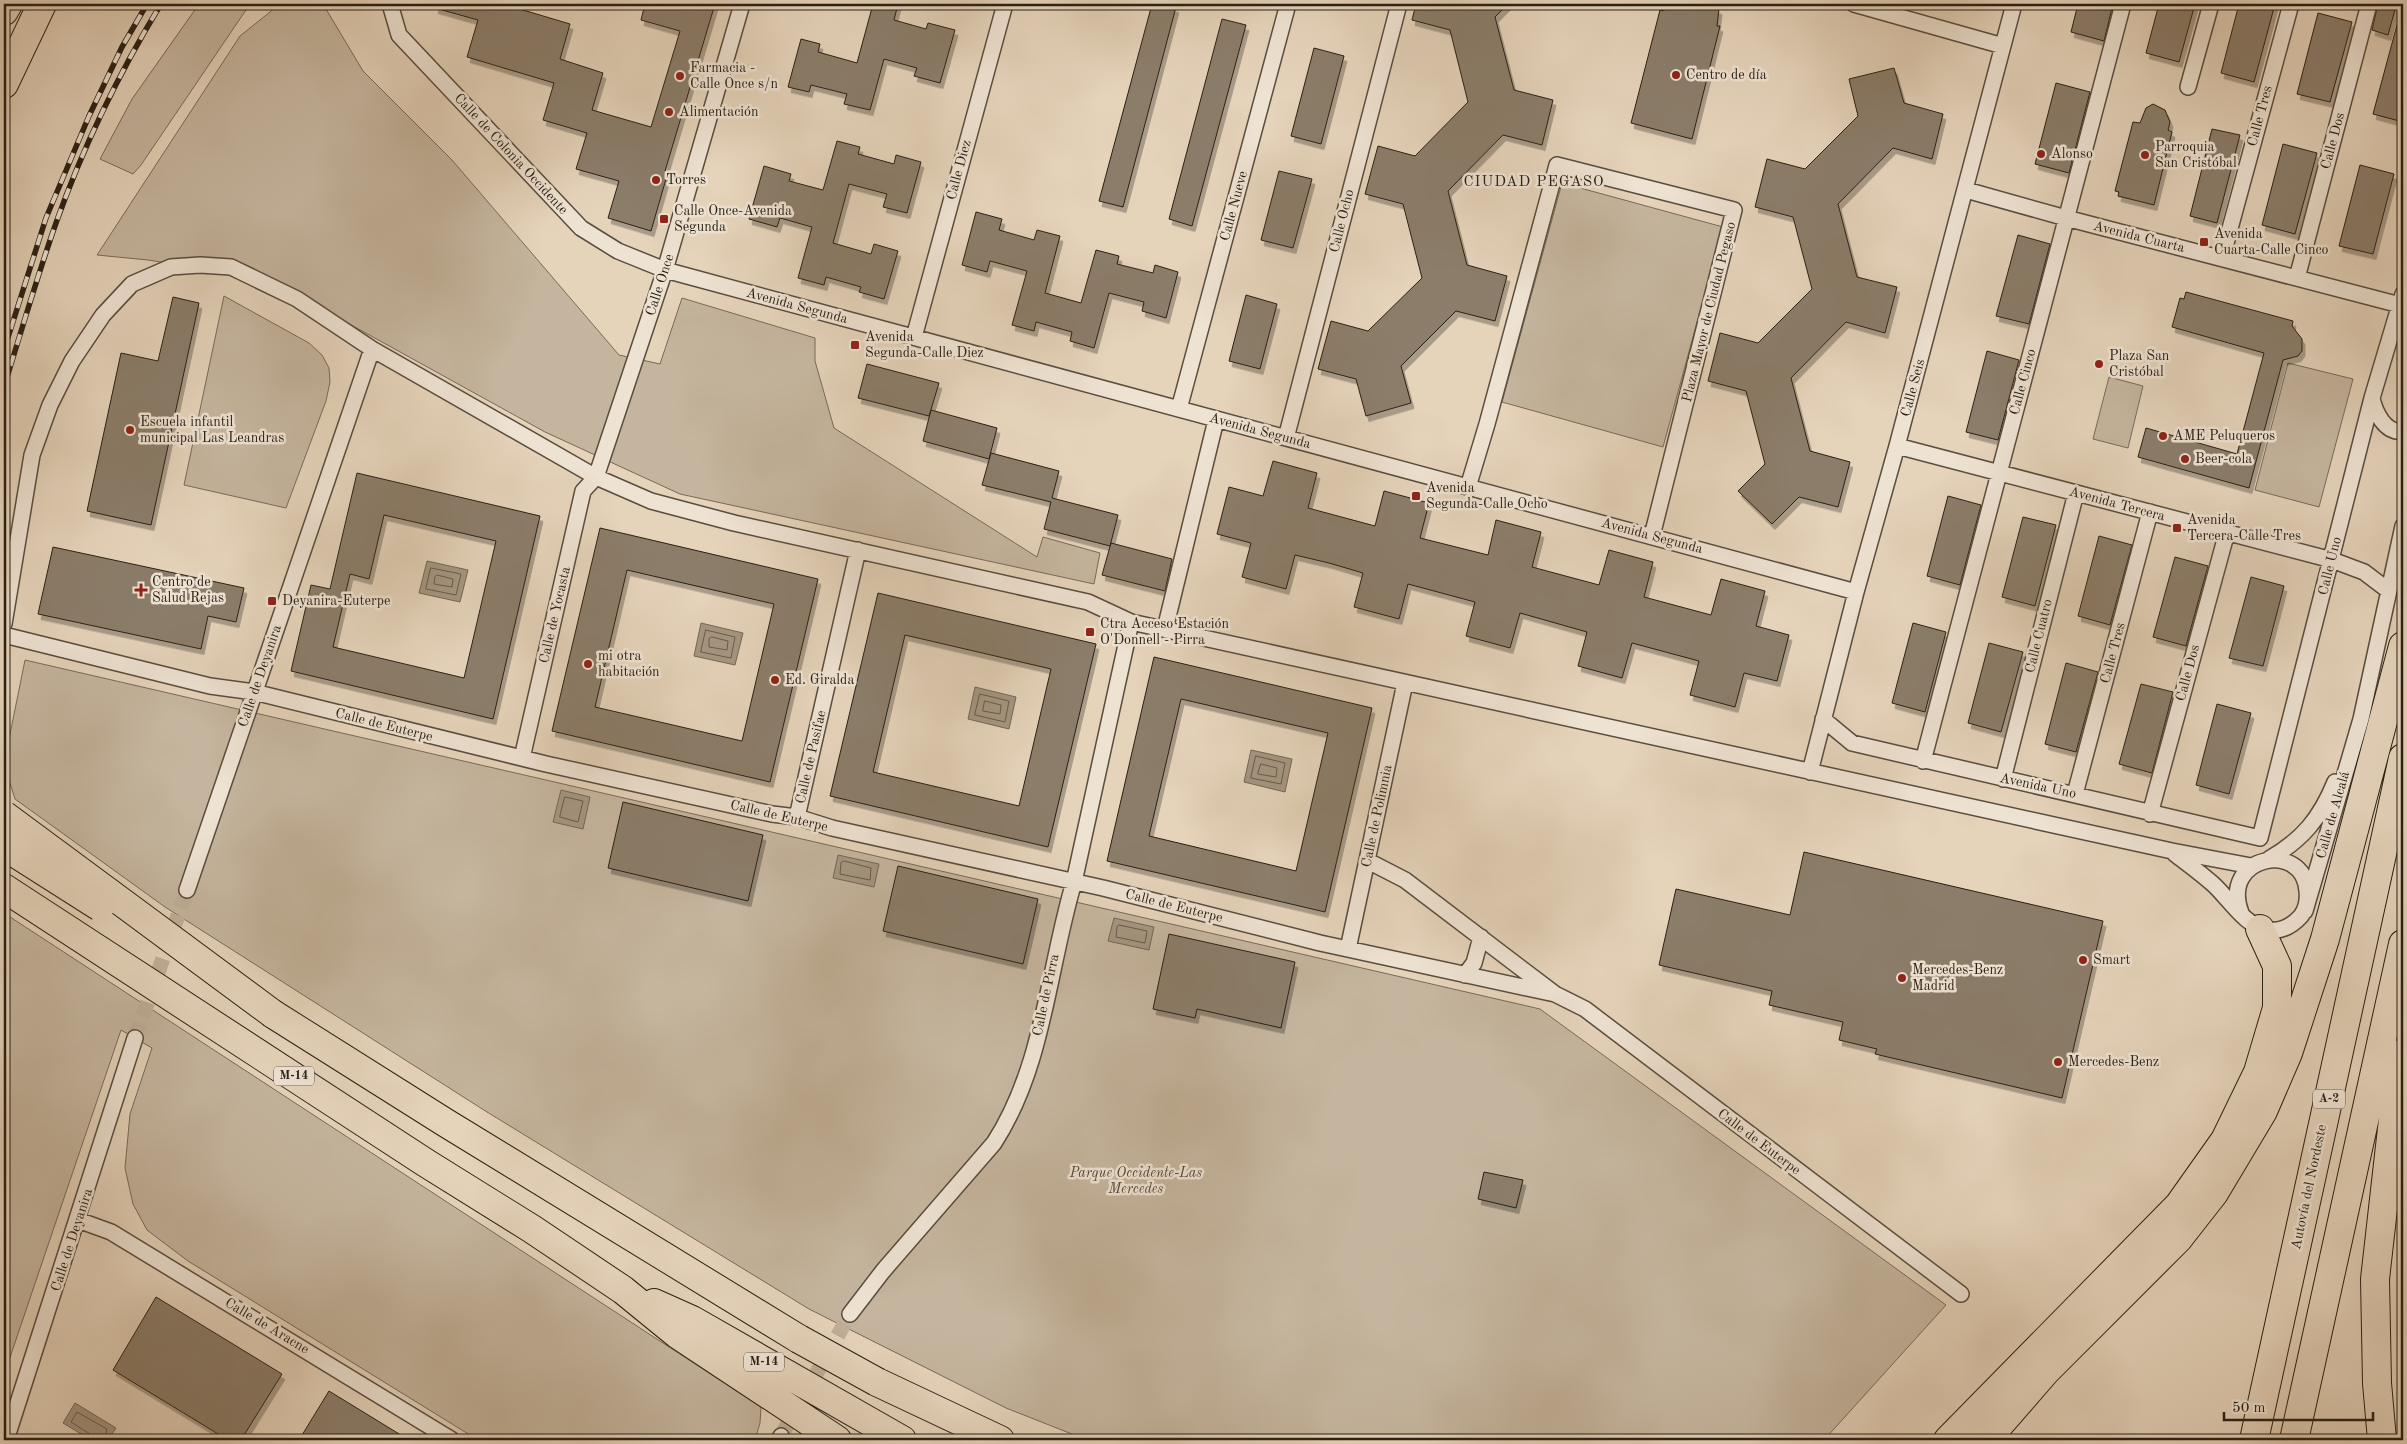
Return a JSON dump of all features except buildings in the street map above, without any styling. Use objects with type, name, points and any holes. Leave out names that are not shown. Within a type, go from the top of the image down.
[{"type":"highway","points":[[4,12],[8,4]]},
{"type":"highway","points":[[4,84],[42,4]]},
{"type":"highway","points":[[1986,1440],[2046,1371],[2178,1239],[2214,1194],[2262,1111],[2288,1053],[2325,939],[2403,646]]},
{"type":"highway","name":"Autovía del Nordeste","points":[[2254,1440],[2403,758]]},
{"type":"highway","points":[[4,815],[273,1014]]},
{"type":"highway","name":"M-14","points":[[4,846],[446,1123],[799,1339],[877,1382],[934,1428],[956,1440]]},
{"type":"highway","name":"M-14","points":[[4,888],[623,1290],[692,1320],[902,1440]]},
{"type":"highway","points":[[1948,1440],[2180,1205],[2225,1140],[2258,1072],[2277,1008],[2277,966],[2251,921]]},
{"type":"highway","points":[[2403,945],[2403,958]]},
{"type":"highway","points":[[2294,1440],[2403,945]]},
{"type":"highway","points":[[2382,1440],[2377,1384],[2375,1279],[2403,1053]]},
{"type":"highway","points":[[623,1290],[677,1334],[836,1440]]},
{"type":"highway","points":[[1954,1440],[2046,1371]]},
{"type":"highway","points":[[877,1382],[1000,1440]]},
{"type":"street","name":"Calle de Colonia Occidente","points":[[390,4],[399,35],[581,228],[618,251],[665,270]]},
{"type":"street","name":"Calle Once","points":[[596,477],[665,270],[742,4]]},
{"type":"street","name":"Calle Diez","points":[[914,337],[1005,4]]},
{"type":"street","name":"Calle Nueve","points":[[1179,409],[1288,4]]},
{"type":"street","name":"Calle Ocho","points":[[1286,438],[1399,4]]},
{"type":"street","points":[[1854,4],[2003,46]]},
{"type":"street","name":"Calle Seis","points":[[1810,772],[1856,592],[1966,190],[2014,4]]},
{"type":"street","name":"Calle Cinco","points":[[1923,761],[2122,4]]},
{"type":"street","points":[[2188,87],[2211,4]]},
{"type":"street","name":"Calle Tres","points":[[2222,258],[2291,4]]},
{"type":"street","name":"Calle Dos","points":[[2297,278],[2369,4]]},
{"type":"street","name":"Plaza Mayor de Ciudad Pegaso","points":[[1468,487],[1487,424],[1557,165],[1734,210],[1652,536]]},
{"type":"street","name":"Avenida Cuarta","points":[[1966,190],[2297,278],[2402,299]]},
{"type":"street","points":[[4,624],[32,454],[50,405],[72,361],[103,315],[132,284],[171,267],[200,265],[231,267],[297,299],[372,349],[596,477],[651,501],[734,523],[1088,602],[1131,622],[1165,630],[2172,852],[2251,866]]},
{"type":"street","name":"Avenida Segunda","points":[[665,270],[1856,592]]},
{"type":"street","name":"Calle Uno","points":[[2260,838],[2372,398],[2402,299]]},
{"type":"street","name":"Calle de Deyanira","points":[[187,890],[372,349]]},
{"type":"street","points":[[2372,398],[2375,413],[2387,426],[2398,432],[2403,431]]},
{"type":"street","points":[[1165,630],[1216,420]]},
{"type":"street","name":"Avenida Tercera","points":[[1897,446],[2332,560],[2364,572],[2389,591]]},
{"type":"street","name":"Calle de Yocasta","points":[[522,758],[584,491],[596,477]]},
{"type":"street","name":"Calle Cuatro","points":[[2003,779],[2076,493]]},
{"type":"street","name":"Calle Tres","points":[[2075,794],[2150,512]]},
{"type":"street","name":"Calle de Alcalá","points":[[2305,911],[2361,719],[2403,526]]},
{"type":"street","name":"Calle Dos","points":[[2150,814],[2227,532]]},
{"type":"street","name":"Calle de Pasifae","points":[[797,817],[858,550]]},
{"type":"street","name":"Calle de Pirra","points":[[850,1314],[883,1271],[994,1143],[1009,1120],[1032,1058],[1065,911],[1074,882],[1131,622]]},
{"type":"street","name":"Calle de Euterpe","points":[[4,635],[210,686],[254,692],[522,758],[772,814],[797,817],[842,830],[1074,882],[1348,949],[1555,994]]},
{"type":"street","name":"Calle de Polimnia","points":[[1348,949],[1405,682]]},
{"type":"street","name":"Avenida Uno","points":[[1823,719],[1852,744],[2260,838]]},
{"type":"street","name":"Calle de Alcalá","points":[[2269,859],[2304,835],[2330,794],[2361,719]]},
{"type":"street","points":[[2172,852],[2213,884],[2251,921],[2283,929],[2294,924],[2305,911],[2308,899],[2307,887],[2300,872],[2290,864],[2269,859],[2251,866],[2240,880],[2237,891],[2251,921]]},
{"type":"street","name":"Calle de Euterpe","points":[[1368,861],[1404,880],[1555,994],[1585,1009],[1961,1294]]},
{"type":"street","points":[[1465,975],[1474,963],[1481,937]]},
{"type":"street","name":"Calle de Deyanira","points":[[6,1440],[135,1038]]},
{"type":"street","name":"Calle de Aracne","points":[[78,1220],[111,1232],[452,1440]]},
{"type":"green space","points":[[199,4],[250,4],[133,174],[100,159],[132,99]]},
{"type":"green space","points":[[280,4],[323,4],[363,71],[452,160],[619,355],[660,364],[682,298],[815,338],[815,361],[834,428],[1037,557],[1043,537],[1100,553],[1094,584],[680,494],[545,432],[268,279],[148,260],[97,255],[240,36]]},
{"type":"green space","points":[[1562,183],[1723,227],[1663,447],[1502,402]]},
{"type":"green space","points":[[224,296],[309,343],[322,355],[329,368],[330,382],[326,401],[286,508],[184,485]]},
{"type":"green space","points":[[2288,363],[2353,379],[2319,507],[2255,490]]},
{"type":"green space","points":[[2109,377],[2143,386],[2128,448],[2093,439]]},
{"type":"green space","name":"Parque Occidente-Las Mercedes","points":[[25,660],[1540,1009],[1946,1305],[1824,1440],[1087,1440],[1006,1408],[809,1309],[487,1112],[165,907],[15,799],[4,764]]},
{"type":"green space","points":[[4,913],[761,1407],[760,1423],[755,1440],[478,1440],[188,1261],[147,1230],[133,1204],[125,1168],[130,1114],[152,1048],[121,1030],[4,1375]]},
{"type":"water","points":[[427,561],[468,570],[460,602],[419,593]]},
{"type":"water","points":[[701,623],[743,633],[735,665],[694,656]]},
{"type":"water","points":[[975,687],[1016,697],[1009,729],[968,719]]},
{"type":"water","points":[[1251,750],[1292,759],[1285,792],[1244,782]]},
{"type":"water","points":[[561,790],[590,797],[583,829],[553,822]]},
{"type":"water","points":[[838,855],[879,864],[874,887],[833,878]]},
{"type":"water","points":[[1114,918],[1154,927],[1149,950],[1108,941]]},
{"type":"water","points":[[75,1403],[116,1428],[108,1440],[91,1440],[63,1423]]},
{"type":"tunnel","points":[[135,1038],[187,890]]},
{"type":"tunnel","points":[[781,1436],[850,1314]]},
{"type":"railway","points":[[4,350],[46,218],[89,116],[122,47],[147,4]]},
{"type":"railway","points":[[4,387],[49,243],[78,166],[116,84],[161,4]]},
{"type":"place","name":"Centro de día","points":[[1676,75]]},
{"type":"place","name":"Farmacia - Calle Once s/n","points":[[680,76]]},
{"type":"place","name":"Alimentación","points":[[669,112]]},
{"type":"place","name":"Alonso","points":[[2041,154]]},
{"type":"place","name":"Parroquia San Cristóbal","points":[[2145,155]]},
{"type":"place","name":"Torres","points":[[656,180]]},
{"type":"place","name":"Calle Once-Avenida Segunda","points":[[664,219]]},
{"type":"place","name":"Avenida Cuarta-Calle Cinco","points":[[2204,242]]},
{"type":"place","name":"Avenida Segunda-Calle Diez","points":[[855,345]]},
{"type":"place","name":"Plaza San Cristóbal","points":[[2099,364]]},
{"type":"place","name":"Escuela infantil municipal Las Leandras","points":[[130,430]]},
{"type":"place","name":"AME Peluqueros","points":[[2163,436]]},
{"type":"place","name":"Beer-cola","points":[[2185,459]]},
{"type":"place","name":"Avenida Segunda-Calle Ocho","points":[[1416,496]]},
{"type":"place","name":"Avenida Tercera-Calle Tres","points":[[2177,528]]},
{"type":"place","name":"Centro de Salud Rejas","points":[[141,590]]},
{"type":"place","name":"Deyanira-Euterpe","points":[[272,601]]},
{"type":"place","name":"Ctra Acceso Estación O'Donnell - Pirra","points":[[1090,632]]},
{"type":"place","name":"mi otra habitación","points":[[588,664]]},
{"type":"place","name":"Ed. Giralda","points":[[775,680]]},
{"type":"place","name":"Smart","points":[[2083,960]]},
{"type":"place","name":"Mercedes-Benz Madrid","points":[[1902,978]]},
{"type":"place","name":"Mercedes-Benz","points":[[2058,1062]]},
{"type":"district","name":"CIUDAD PEGASO","points":[[1534,182]]}]
